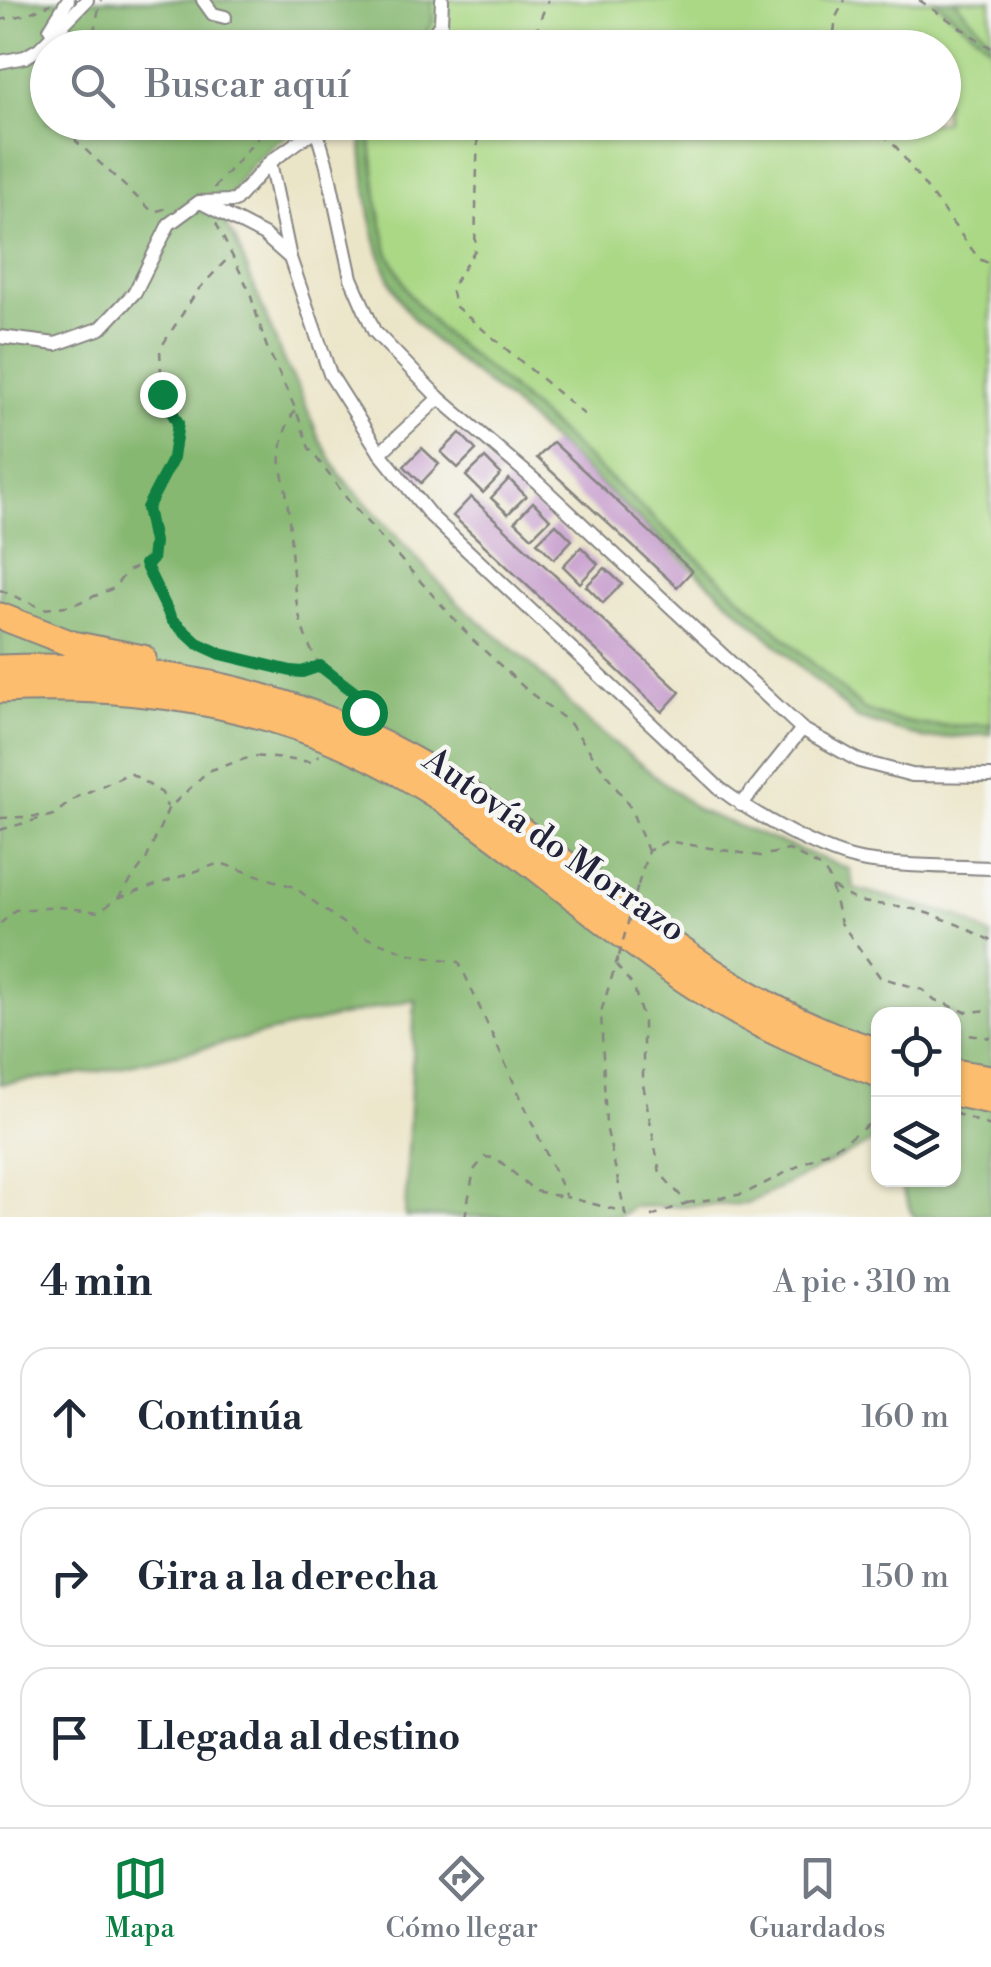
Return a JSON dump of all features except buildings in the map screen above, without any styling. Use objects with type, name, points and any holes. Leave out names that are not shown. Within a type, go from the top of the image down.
[{"type":"highway","points":[[0,616],[72,644],[198,668],[285,693],[351,720]]},
{"type":"highway","name":"Autovía do Morrazo","points":[[0,668],[98,668],[182,678],[351,720],[464,790],[664,939],[752,996],[871,1050]]},
{"type":"highway","name":"Autovía do Morrazo","points":[[0,690],[119,690],[190,699],[293,726],[345,746],[458,809],[699,990],[800,1045],[871,1071]]},
{"type":"highway","points":[[961,1073],[991,1078]]},
{"type":"highway","points":[[961,1095],[991,1101]]},
{"type":"street","points":[[49,30],[68,0]]},
{"type":"street","points":[[56,30],[86,0]]},
{"type":"street","points":[[203,0],[213,14],[224,17]]},
{"type":"street","points":[[436,30],[441,22],[442,0]]},
{"type":"street","points":[[0,62],[30,54]]},
{"type":"street","points":[[0,337],[56,344],[101,328],[135,292],[169,224],[203,202],[235,201],[270,162],[302,140]]},
{"type":"street","points":[[324,140],[351,278],[374,332],[439,398],[538,483],[802,729],[859,761],[912,775],[991,776]]},
{"type":"street","points":[[270,162],[290,258],[330,374],[380,452],[431,516],[741,805],[796,836],[862,861],[991,868]]},
{"type":"street","points":[[203,202],[264,235],[290,258]]},
{"type":"street","points":[[380,452],[439,398]]},
{"type":"street","points":[[741,805],[802,729]]},
{"type":"path","points":[[0,20],[60,0]]},
{"type":"path","points":[[94,30],[101,0]]},
{"type":"path","points":[[536,30],[548,0]]},
{"type":"path","points":[[834,30],[845,0]]},
{"type":"path","points":[[919,0],[991,48]]},
{"type":"path","points":[[76,140],[154,212],[169,208],[177,218]]},
{"type":"path","points":[[255,140],[203,202],[223,232],[249,290],[266,345],[309,448],[350,504],[473,640],[528,692],[569,722],[630,807],[648,850],[602,1012],[606,1126],[625,1215],[535,1191],[496,1158],[484,1157],[474,1170],[465,1217]]},
{"type":"path","points":[[478,140],[475,250],[451,288],[455,306],[586,416]]},
{"type":"path","points":[[889,140],[979,259],[991,264]]},
{"type":"path","points":[[0,590],[44,608],[72,605],[114,588],[133,568],[152,560],[154,542],[147,508],[173,458],[178,423],[162,394],[160,350],[197,291],[232,254]]},
{"type":"path","points":[[296,410],[288,421],[280,456],[293,581],[302,629],[320,666],[370,704],[376,713],[372,717],[364,712],[351,720]]},
{"type":"path","points":[[145,564],[172,620],[206,649],[291,671],[320,666]]},
{"type":"path","points":[[0,924],[15,910],[61,907],[99,912],[118,898],[146,860],[168,809],[208,770],[254,756],[312,762],[320,754]]},
{"type":"path","points":[[0,830],[53,815],[77,796],[130,774],[162,794],[168,809]]},
{"type":"path","points":[[0,818],[53,815]]},
{"type":"path","points":[[648,850],[668,841],[760,856],[789,850],[822,868],[832,886],[840,923],[880,977],[923,990],[935,1000],[966,1012],[991,1010]]},
{"type":"path","points":[[118,898],[220,863],[294,887],[359,935],[411,954],[460,962],[566,1198]]},
{"type":"path","points":[[832,886],[858,903],[907,908],[961,925],[991,940]]},
{"type":"path","points":[[616,965],[634,986],[644,1021],[643,1084],[660,1173],[686,1203]]},
{"type":"path","points":[[961,1034],[991,1038]]},
{"type":"path","points":[[961,1115],[991,1126]]},
{"type":"path","points":[[648,1217],[686,1203],[744,1194],[838,1146],[871,1123]]},
{"type":"green space","points":[[0,0],[432,0],[433,22],[428,30],[30,30],[30,140],[281,140],[237,184],[226,226],[235,239],[284,362],[340,475],[460,605],[525,659],[589,723],[699,811],[849,869],[854,888],[958,916],[991,936],[991,1215],[914,1217],[901,1187],[961,1187],[961,1007],[871,1007],[871,1142],[747,1204],[631,1207],[619,1217],[405,1217],[415,999],[108,1070],[0,1084]]},
{"type":"green space","points":[[432,0],[934,0],[991,47],[991,724],[926,725],[863,709],[506,384],[441,331],[410,295],[388,252],[371,140],[961,140],[961,30],[428,30],[433,22]]},
{"type":"green space","points":[[934,0],[954,0],[991,40],[991,47]]},
{"type":"green space","points":[[954,0],[991,0],[991,40]]},
{"type":"green space","points":[[362,140],[371,140],[388,252],[410,295],[441,331],[506,384],[863,709],[926,725],[991,724],[991,734],[926,739],[857,718],[515,407],[437,343],[409,313],[389,277],[374,235]]},
{"type":"route","points":[[162,394],[178,423],[173,458],[147,508],[154,542],[152,560],[145,564],[172,620],[197,643],[221,654],[291,671],[320,666],[370,704],[376,713],[372,717],[364,712]]}]
